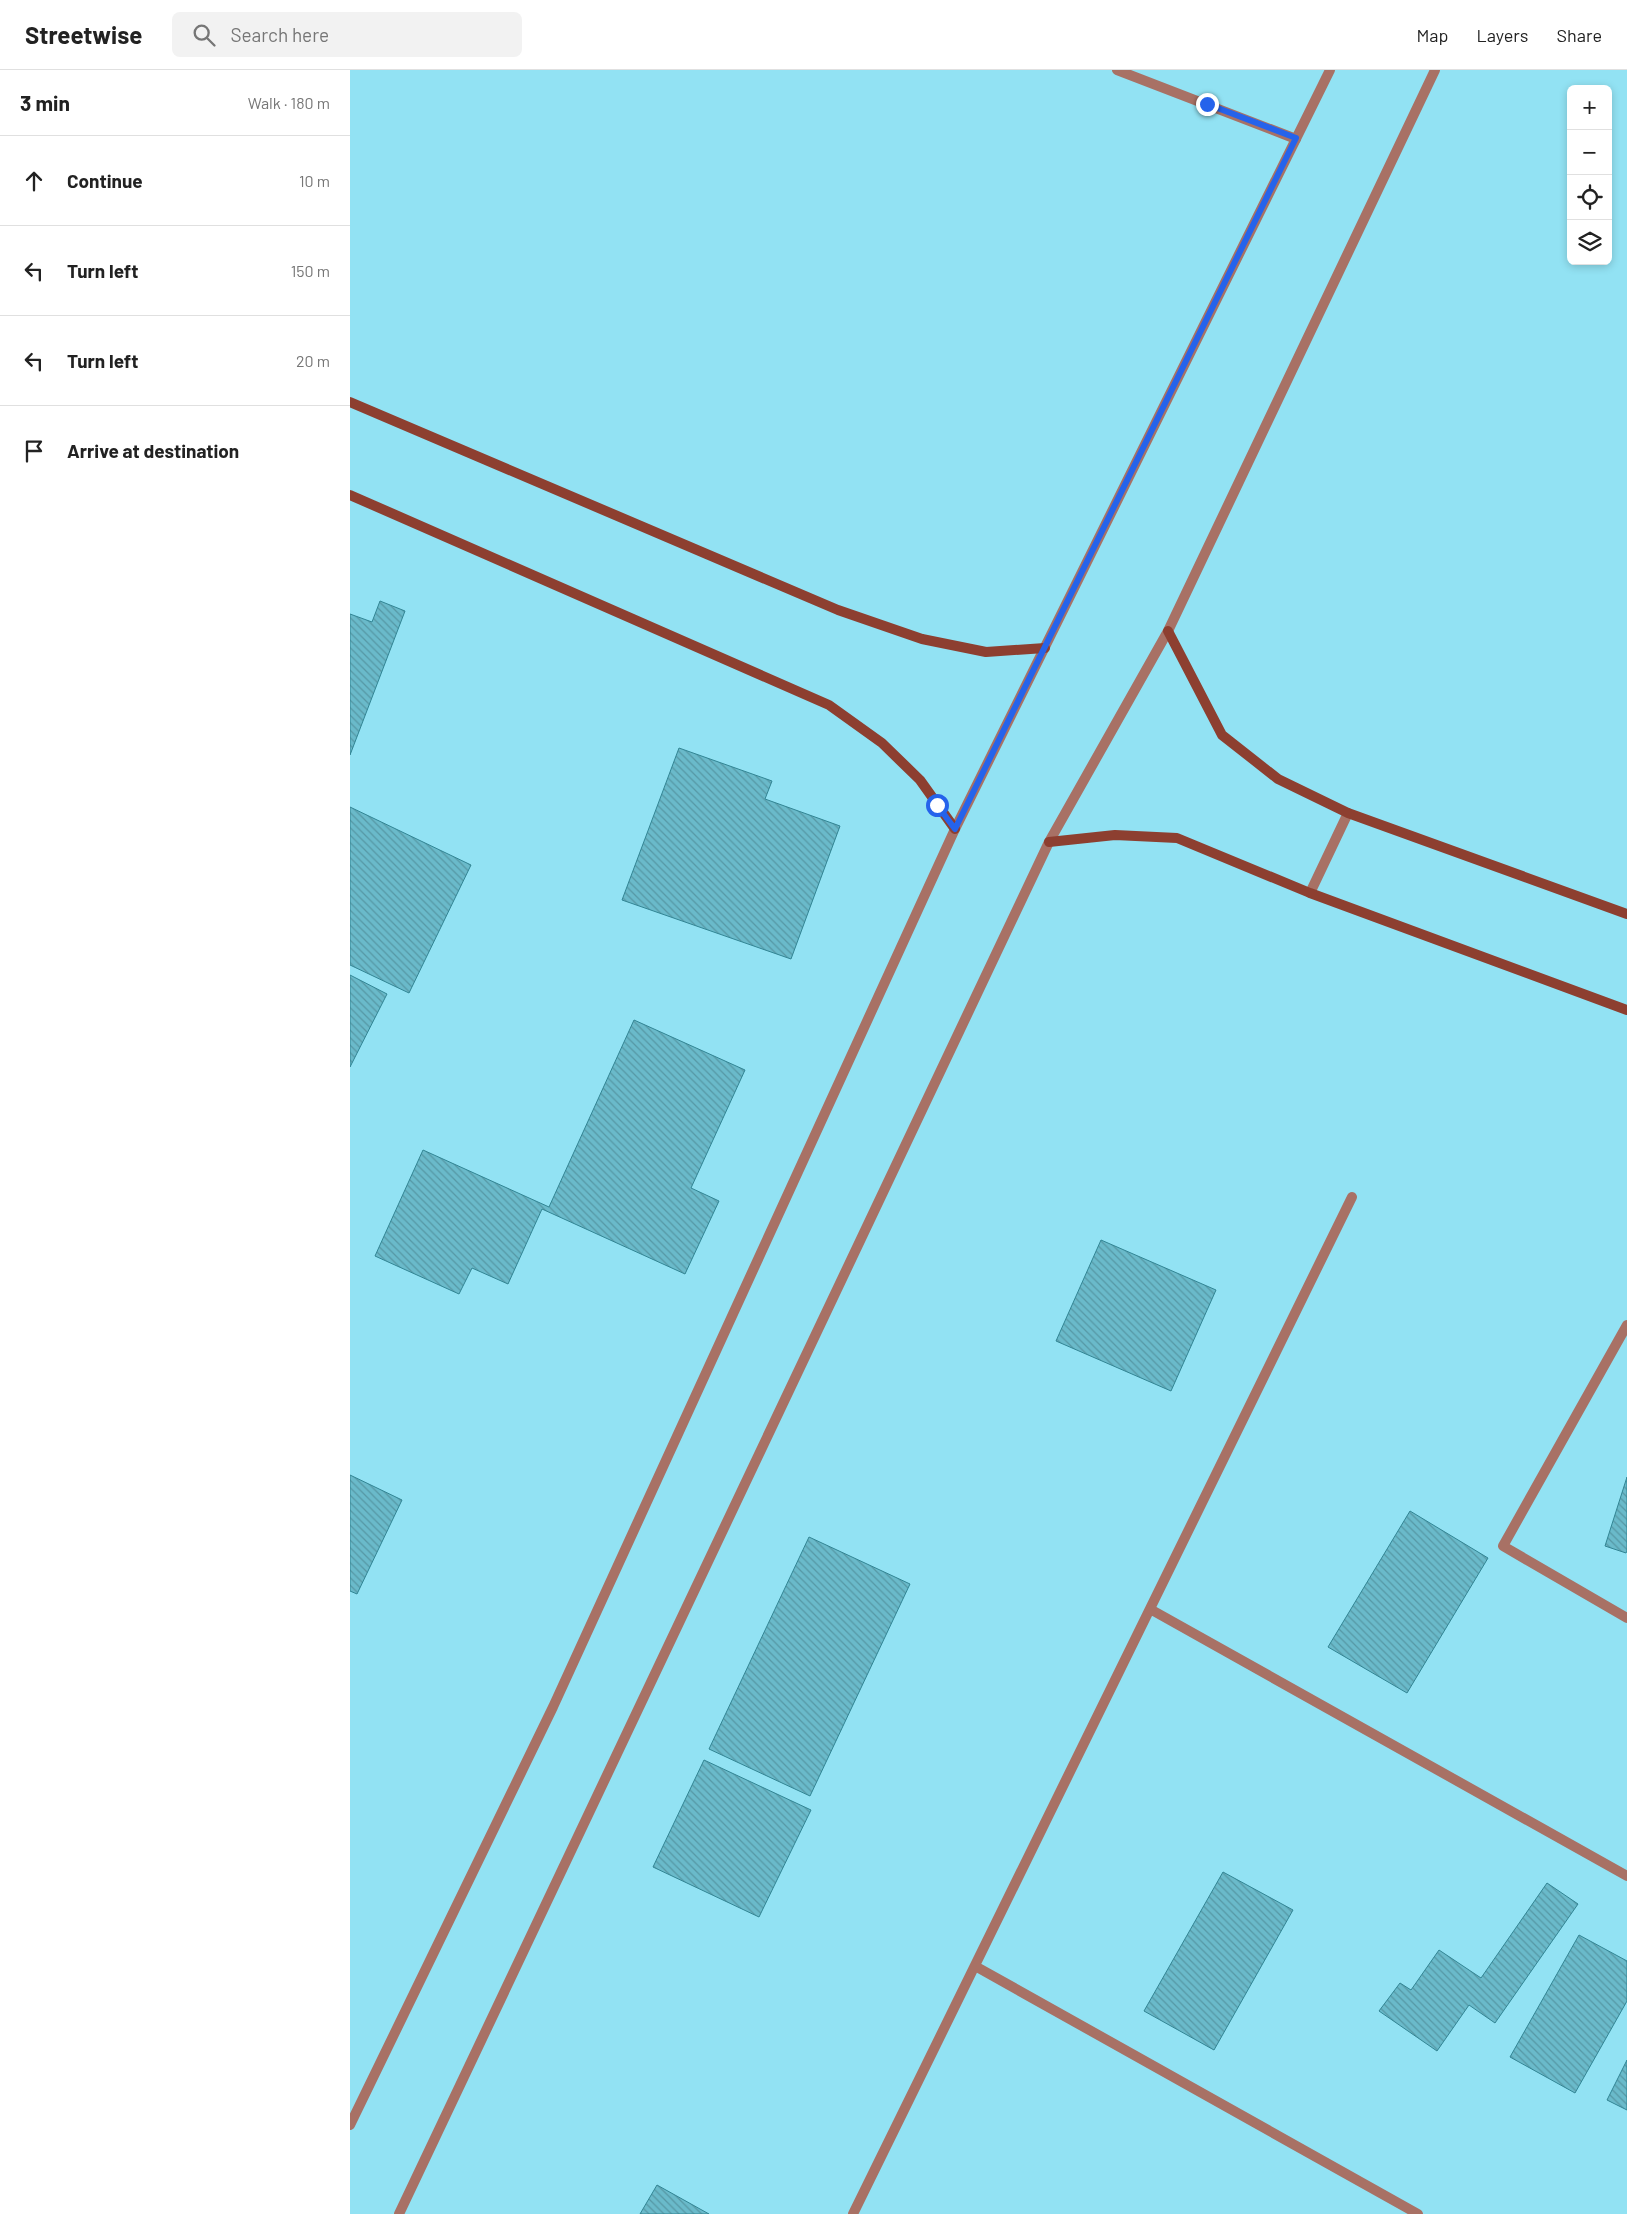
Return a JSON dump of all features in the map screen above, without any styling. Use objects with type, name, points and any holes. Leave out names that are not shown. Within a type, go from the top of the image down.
[{"type":"main road","points":[[350,402],[847,613],[922,639],[986,652],[1044,648]]},
{"type":"main road","points":[[350,495],[829,705],[882,743],[920,780],[955,829]]},
{"type":"main road","points":[[1168,631],[1222,735],[1278,779],[1348,813],[1627,914]]},
{"type":"main road","points":[[1049,842],[1115,835],[1177,838],[1310,893],[1627,1010]]},
{"type":"street","points":[[1117,70],[1296,138]]},
{"type":"street","points":[[350,2125],[553,1706],[955,829],[1330,70]]},
{"type":"street","points":[[399,2214],[1049,842],[1168,631],[1436,70]]},
{"type":"street","points":[[1310,893],[1348,813]]},
{"type":"street","points":[[853,2214],[1352,1197]]},
{"type":"street","points":[[1627,1325],[1503,1546],[1627,1618]]},
{"type":"street","points":[[1150,1609],[1627,1876]]},
{"type":"street","points":[[975,1966],[1418,2214]]},
{"type":"building","points":[[380,601],[405,611],[350,755],[350,614],[372,622]]},
{"type":"building","points":[[679,748],[772,781],[765,799],[840,826],[791,959],[622,900]]},
{"type":"building","points":[[350,807],[471,865],[409,993],[350,965]]},
{"type":"building","points":[[350,975],[387,994],[350,1067]]},
{"type":"building","points":[[634,1020],[745,1070],[691,1188],[719,1201],[685,1274],[542,1209],[508,1284],[472,1268],[459,1294],[375,1256],[423,1150],[549,1207]]},
{"type":"building","points":[[1101,1240],[1216,1290],[1171,1391],[1056,1341]]},
{"type":"building","points":[[350,1475],[402,1500],[357,1594],[350,1591]]},
{"type":"building","points":[[1627,1477],[1627,1551],[1626,1553],[1605,1546]]},
{"type":"building","points":[[1410,1511],[1488,1558],[1407,1693],[1328,1647]]},
{"type":"building","points":[[809,1537],[910,1584],[810,1796],[709,1749]]},
{"type":"building","points":[[704,1760],[811,1810],[759,1917],[653,1867]]},
{"type":"building","points":[[1223,1872],[1293,1910],[1214,2050],[1144,2011]]},
{"type":"building","points":[[1547,1883],[1578,1904],[1495,2023],[1469,2005],[1437,2051],[1379,2011],[1400,1983],[1411,1990],[1439,1950],[1481,1978]]},
{"type":"building","points":[[1579,1935],[1627,1961],[1627,2001],[1575,2093],[1510,2057]]},
{"type":"building","points":[[1627,2060],[1627,2110],[1607,2100]]},
{"type":"building","points":[[657,2185],[709,2214],[640,2214]]},
{"type":"route","points":[[937,805],[955,829],[1296,138],[1207,104]]}]
